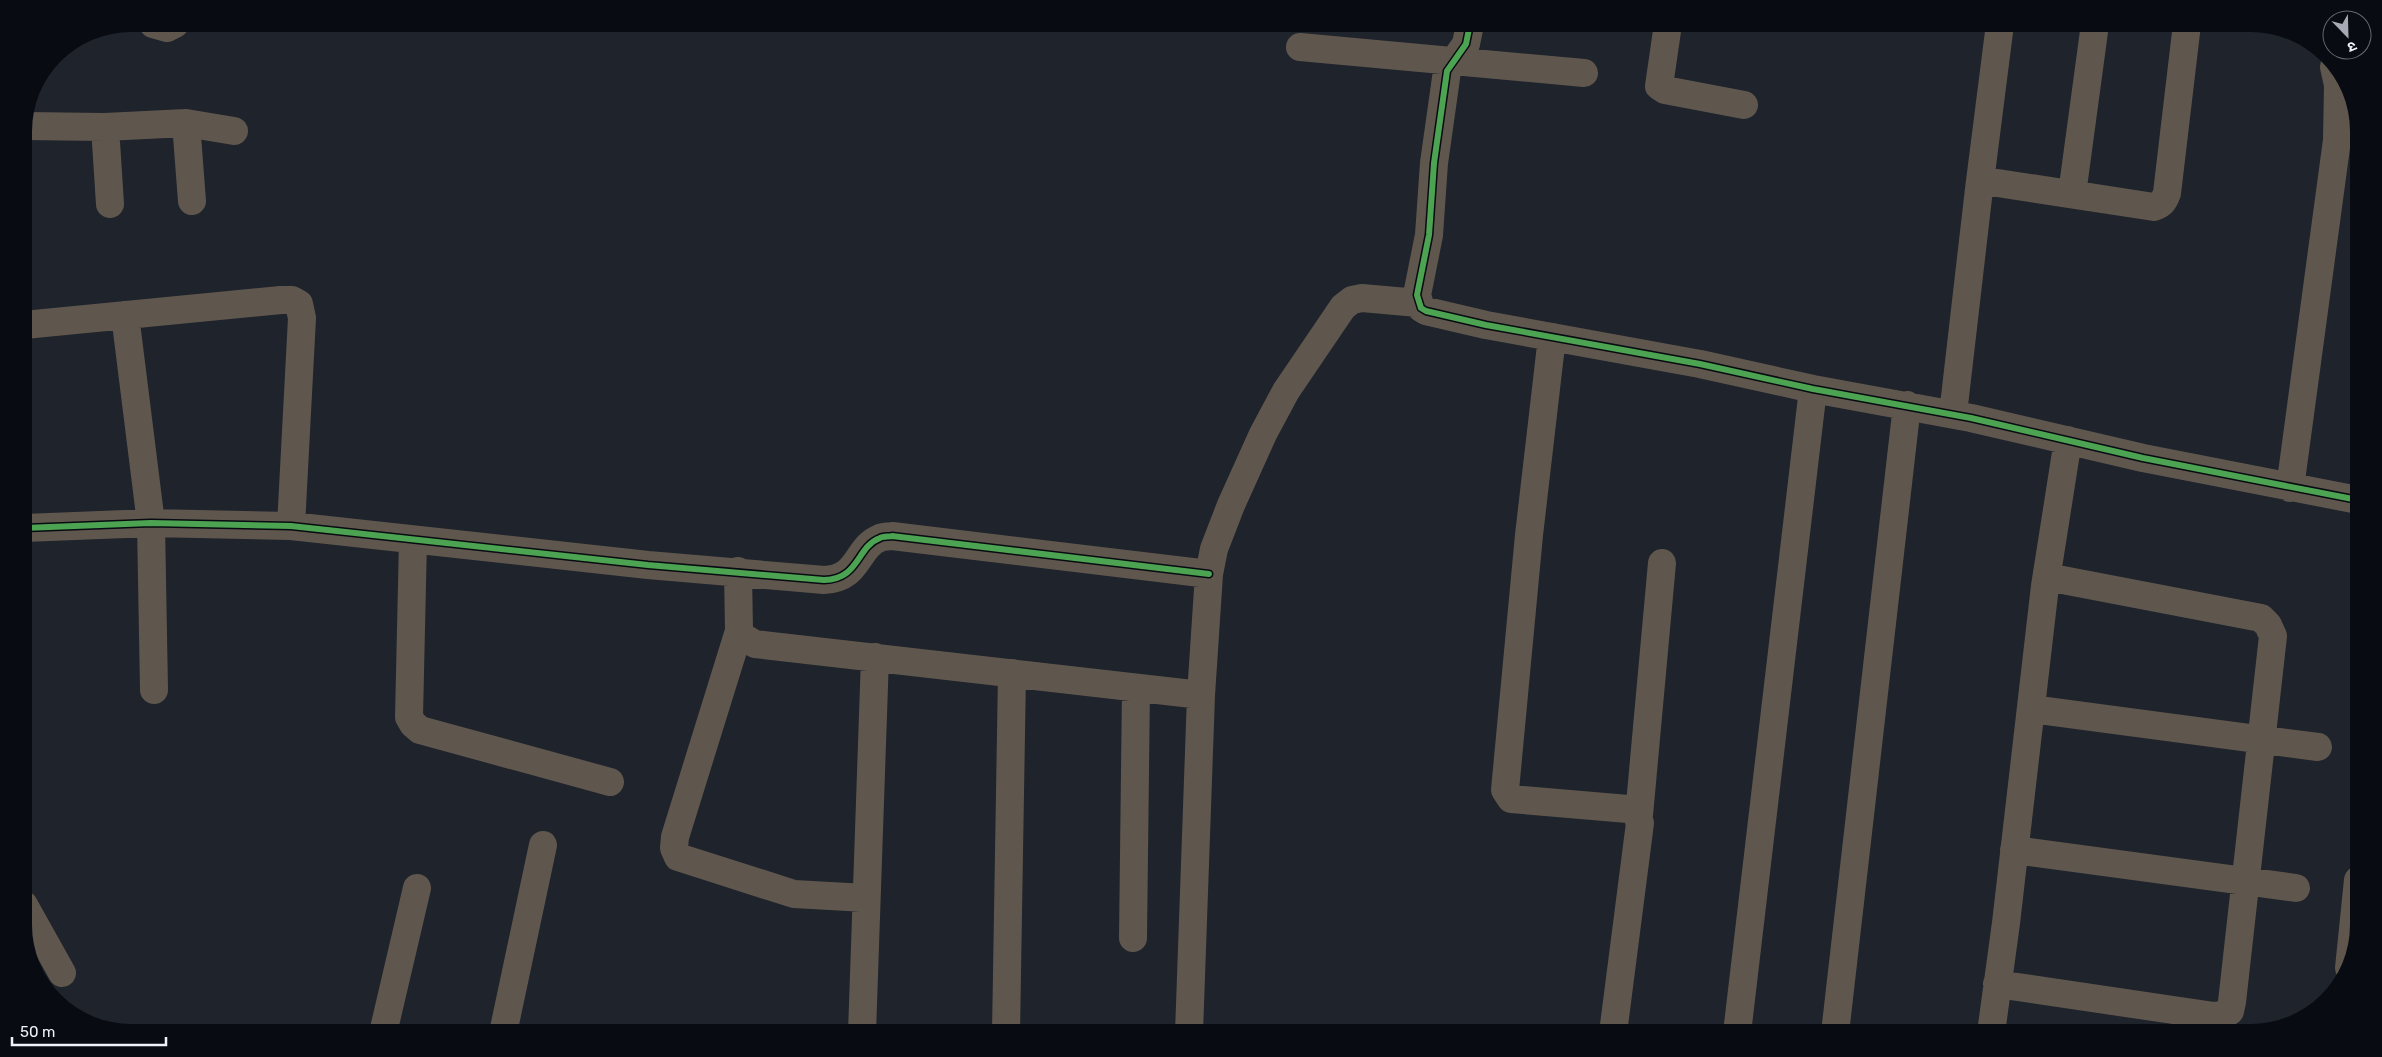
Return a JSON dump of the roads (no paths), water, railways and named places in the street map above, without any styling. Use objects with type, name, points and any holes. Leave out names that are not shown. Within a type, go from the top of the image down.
[{"type":"street","points":[[1468,32],[1466,44],[1451,62],[1447,71],[1435,154],[1428,235],[1417,295],[1420,308],[1436,314],[1700,364],[1814,390],[1953,414],[2290,488],[2349,498]]},
{"type":"street","points":[[1667,32],[1659,86],[1665,90],[1744,105]]},
{"type":"street","points":[[1953,414],[1999,32]]},
{"type":"street","points":[[2072,194],[2094,32]]},
{"type":"street","points":[[1979,189],[1984,184],[1991,182],[2154,207],[2164,201],[2186,32]]},
{"type":"street","points":[[1300,47],[1584,73]]},
{"type":"street","points":[[2290,488],[2337,140],[2338,86]]},
{"type":"street","points":[[186,124],[192,201]]},
{"type":"street","points":[[33,126],[105,127],[186,124],[234,131]]},
{"type":"street","points":[[105,127],[110,204]]},
{"type":"street","points":[[1189,1024],[1201,695],[1209,574],[1214,549],[1231,505],[1263,434],[1286,391],[1343,307],[1352,300],[1362,298],[1418,303]]},
{"type":"street","points":[[33,323],[281,300],[292,300],[299,304],[302,318],[291,526]]},
{"type":"street","points":[[125,315],[150,523],[154,690]]},
{"type":"street","points":[[1552,337],[1528,544],[1505,790],[1512,798],[1628,809],[1635,811],[1639,815]]},
{"type":"street","points":[[1738,1024],[1814,390]]},
{"type":"street","points":[[1836,1024],[1907,406]]},
{"type":"street","points":[[1992,1024],[2047,577],[2068,440]]},
{"type":"street","points":[[33,528],[150,523],[291,526],[648,565],[835,580],[844,576],[872,544],[880,538],[892,536],[1209,574]]},
{"type":"street","points":[[412,540],[409,716],[412,724],[420,730],[610,782]]},
{"type":"street","points":[[1614,1024],[1640,823],[1639,815],[1662,564]]},
{"type":"street","points":[[738,571],[739,631],[675,837],[674,848],[678,857],[794,894],[866,898]]},
{"type":"street","points":[[1997,984],[2214,1016],[2223,1015],[2230,1011],[2232,1002],[2273,636],[2268,625],[2261,618],[2047,577]]},
{"type":"street","points":[[739,631],[743,637],[755,644],[1201,695]]},
{"type":"street","points":[[862,1024],[875,657]]},
{"type":"street","points":[[1006,1024],[1012,674]]},
{"type":"street","points":[[1133,938],[1136,688]]},
{"type":"street","points":[[2031,709],[2318,747]]},
{"type":"street","points":[[505,1024],[543,845]]},
{"type":"street","points":[[2014,850],[2296,888]]},
{"type":"street","points":[[385,1024],[417,888]]},
{"type":"street","points":[[33,921],[62,973]]}]
